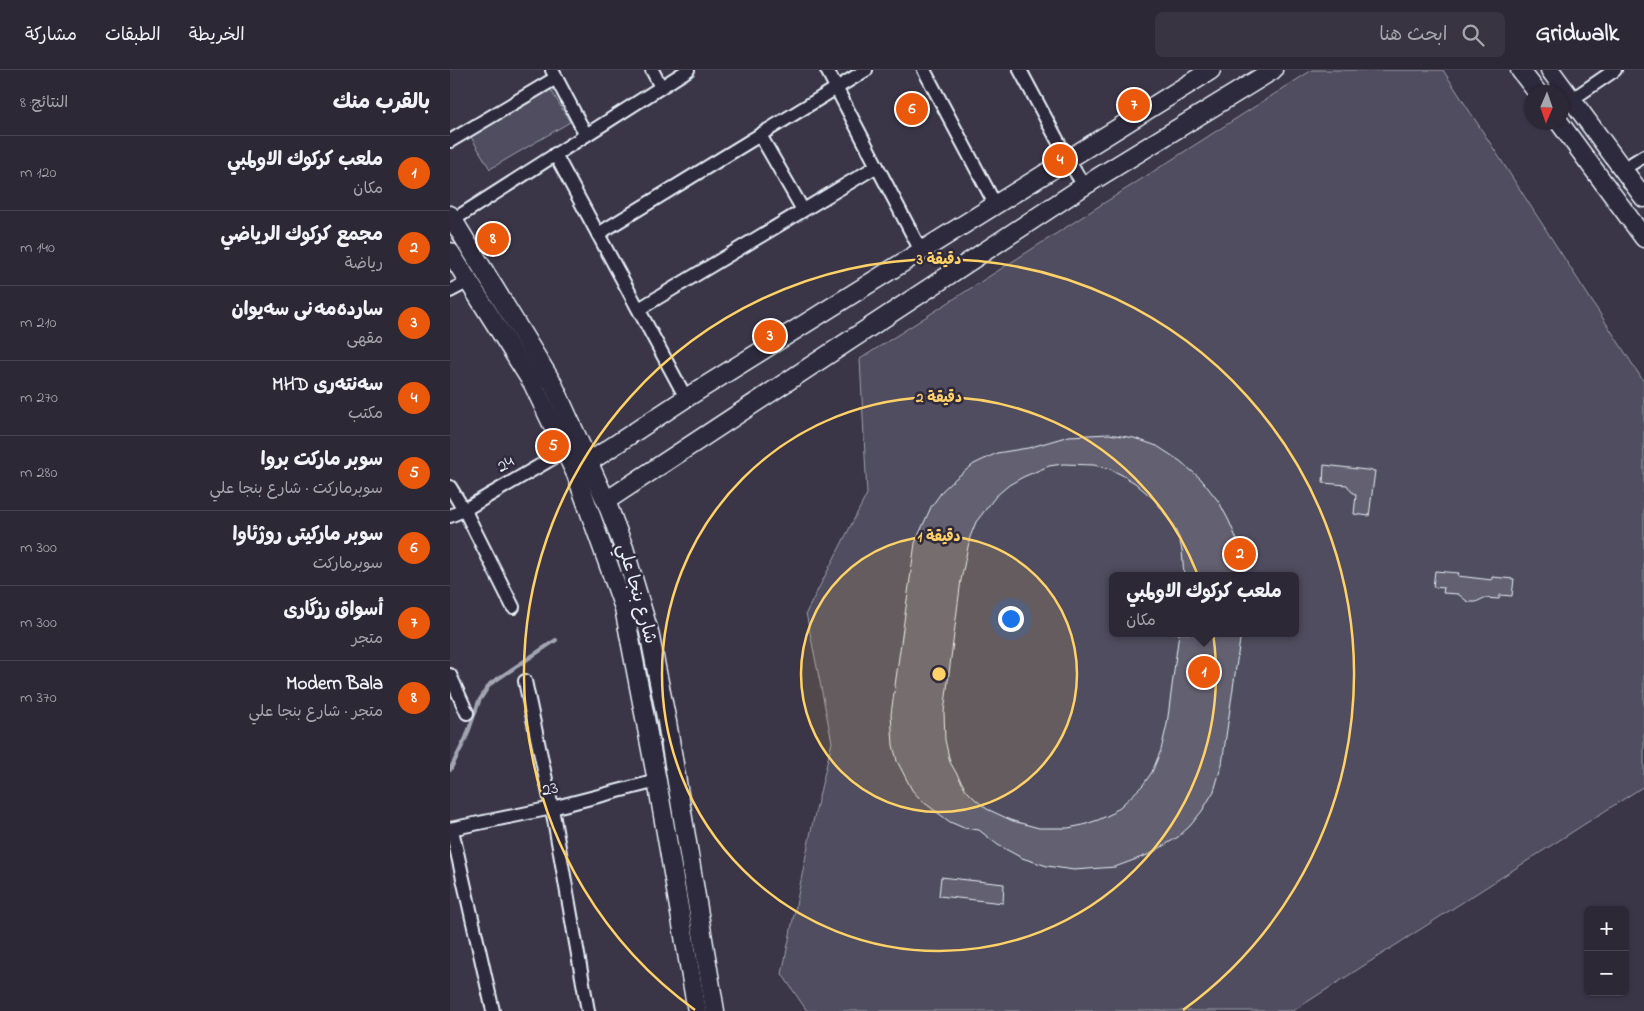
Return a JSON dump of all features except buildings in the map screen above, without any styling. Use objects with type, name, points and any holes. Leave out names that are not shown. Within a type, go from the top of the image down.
[{"type":"street","points":[[652,70],[661,87]]},
{"type":"street","points":[[452,218],[688,70]]},
{"type":"street","points":[[827,70],[921,250]]},
{"type":"street","points":[[598,234],[866,70]]},
{"type":"street","points":[[924,70],[995,204]]},
{"type":"street","points":[[1020,70],[1084,186]]},
{"type":"street","points":[[589,462],[686,398],[1067,158],[1211,70]]},
{"type":"street","points":[[606,501],[1084,186],[1273,70]]},
{"type":"street","points":[[1520,70],[1532,85]]},
{"type":"street","points":[[1550,70],[1644,198]]},
{"type":"street","points":[[1571,100],[1616,70]]},
{"type":"street","points":[[450,141],[554,74],[586,135]]},
{"type":"street","points":[[1565,130],[1644,238]]},
{"type":"street","points":[[760,135],[803,210]]},
{"type":"street","points":[[555,154],[686,398]]},
{"type":"street","points":[[1623,169],[1644,156]]},
{"type":"street","points":[[639,309],[877,166]]},
{"type":"street","name":"شارع بنجا علي","points":[[452,218],[554,384],[606,501],[624,548],[649,632],[667,722],[716,1011]]},
{"type":"street","name":"شارع بنجا علي","points":[[450,252],[533,384],[576,474],[624,608],[657,781],[696,1011]]},
{"type":"street","points":[[450,291],[469,281]]},
{"type":"street","name":"24","points":[[450,516],[464,510],[565,451]]},
{"type":"street","points":[[450,487],[464,510],[513,607]]},
{"type":"street","points":[[450,675],[467,713]]},
{"type":"street","points":[[524,681],[552,808],[588,1011]]},
{"type":"street","points":[[646,726],[667,722]]},
{"type":"street","name":"23","points":[[451,830],[552,808],[657,781]]},
{"type":"street","points":[[451,830],[493,1011]]},
{"type":"shaded area","points":[[1312,70],[1443,70],[1644,382],[1644,786],[1293,1011],[807,1011],[782,974],[812,826],[832,742],[806,613],[867,494],[860,359]]},
{"type":"shaded area","points":[[548,85],[570,122],[490,169],[468,132]]},
{"type":"waterway","points":[[450,770],[466,738],[479,701],[490,684],[556,640]]},
{"type":"place","name":"أسواق رزگارى","points":[[1134,105]]},
{"type":"place","name":"سوبر ماركيتى روژئاوا","points":[[912,109]]},
{"type":"place","name":"سەنتەری MHD","points":[[1060,160]]},
{"type":"place","name":"Modern Bala","points":[[493,239]]},
{"type":"place","name":"ساردەمەنی سەیوان","points":[[770,336]]},
{"type":"place","name":"سوبر ماركت بروا","points":[[553,446]]},
{"type":"place","name":"مجمع كركوك الرياضي","points":[[1240,554]]},
{"type":"place","name":"ملعب كركوك الاولمبي","points":[[1204,672]]}]
